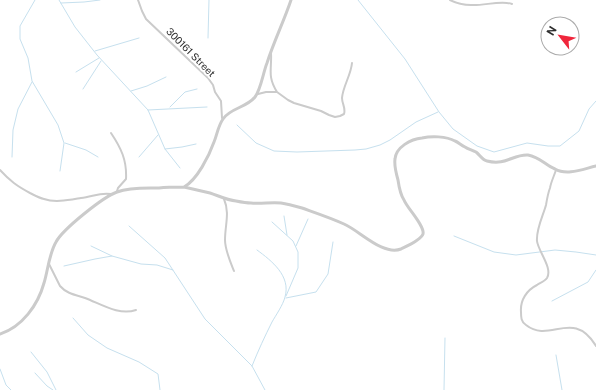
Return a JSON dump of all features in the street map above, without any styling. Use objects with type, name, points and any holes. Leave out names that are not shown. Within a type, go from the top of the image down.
[{"type":"street","name":"300161 Street","points":[[138,0],[146,19],[208,78],[213,85],[215,92],[221,101],[222,120]]},
{"type":"street","points":[[184,187],[193,179],[207,158],[222,120],[234,109],[251,101],[256,94],[291,0]]},
{"type":"street","points":[[450,0],[470,6],[499,2],[508,2],[512,4]]},
{"type":"street","points":[[271,52],[270,76],[277,92],[294,103],[336,117],[344,114],[345,111],[342,98],[352,69],[352,62]]},
{"type":"street","points":[[256,94],[277,92]]},
{"type":"street","points":[[0,334],[6,332],[20,322],[30,313],[38,300],[44,285],[56,241],[63,233],[100,201],[117,191],[126,179],[126,163],[120,148],[111,133]]},
{"type":"street","points":[[117,191],[133,188],[184,187],[234,201],[252,204],[282,203],[347,225],[376,244],[395,250],[412,244],[423,235],[421,225],[404,201],[396,172],[395,160],[397,153],[406,144],[412,141],[422,138],[454,140],[466,148],[474,151],[485,161],[499,163],[520,156],[529,156],[538,158],[556,170],[568,172],[596,166]]},
{"type":"street","points":[[0,170],[9,180],[43,199],[70,200],[100,193],[113,194]]},
{"type":"street","points":[[556,170],[541,218],[537,239],[548,268],[548,274],[544,281],[530,289],[526,294],[520,308],[521,317],[526,326],[537,331],[570,328],[580,329],[588,335],[596,346]]},
{"type":"street","points":[[223,198],[227,213],[225,245],[234,271]]},
{"type":"street","points":[[49,263],[60,286],[68,292],[109,309],[129,312],[136,310]]},
{"type":"waterway","points":[[35,0],[20,26],[20,39],[28,58],[32,81],[58,125],[64,143],[60,171]]},
{"type":"waterway","points":[[59,0],[75,27],[97,55],[148,110],[165,149],[180,168]]},
{"type":"waterway","points":[[61,3],[100,0]]},
{"type":"waterway","points":[[208,38],[209,0]]},
{"type":"waterway","points":[[358,0],[405,59],[439,112],[453,129],[477,146],[494,152],[527,143],[560,146],[579,131],[589,109],[596,101]]},
{"type":"waterway","points":[[95,51],[139,38]]},
{"type":"waterway","points":[[76,72],[99,58]]},
{"type":"waterway","points":[[83,89],[101,61]]},
{"type":"waterway","points":[[131,91],[147,86],[166,77]]},
{"type":"waterway","points":[[12,157],[13,130],[18,109],[32,82]]},
{"type":"waterway","points":[[170,107],[185,92],[197,89]]},
{"type":"waterway","points":[[148,110],[207,107]]},
{"type":"waterway","points":[[237,125],[256,143],[274,151],[297,152],[355,150],[380,145],[416,122],[438,112]]},
{"type":"waterway","points":[[139,157],[158,135]]},
{"type":"waterway","points":[[65,143],[86,150],[98,157]]},
{"type":"waterway","points":[[165,149],[196,144]]},
{"type":"waterway","points":[[284,216],[287,235]]},
{"type":"waterway","points":[[296,246],[308,219]]},
{"type":"waterway","points":[[272,222],[293,241],[298,252],[298,268],[286,296]]},
{"type":"waterway","points":[[129,226],[165,258],[205,319],[252,366],[265,390]]},
{"type":"waterway","points":[[454,236],[494,252],[516,255],[555,250],[596,255]]},
{"type":"waterway","points":[[286,298],[316,292],[328,274],[333,242]]},
{"type":"waterway","points":[[91,246],[112,256]]},
{"type":"waterway","points":[[252,366],[269,327],[283,303],[286,289],[283,276],[279,270],[269,259],[257,250]]},
{"type":"waterway","points":[[64,266],[112,256],[141,264],[157,265],[173,270]]},
{"type":"waterway","points":[[552,301],[588,282],[596,270]]},
{"type":"waterway","points":[[73,318],[88,335],[107,348],[139,362],[158,374],[160,390]]},
{"type":"waterway","points":[[444,390],[445,338]]},
{"type":"waterway","points":[[31,352],[47,372],[56,390]]},
{"type":"waterway","points":[[556,355],[562,390]]},
{"type":"waterway","points":[[0,369],[6,385],[11,390]]},
{"type":"waterway","points":[[35,373],[47,386],[53,390]]}]
